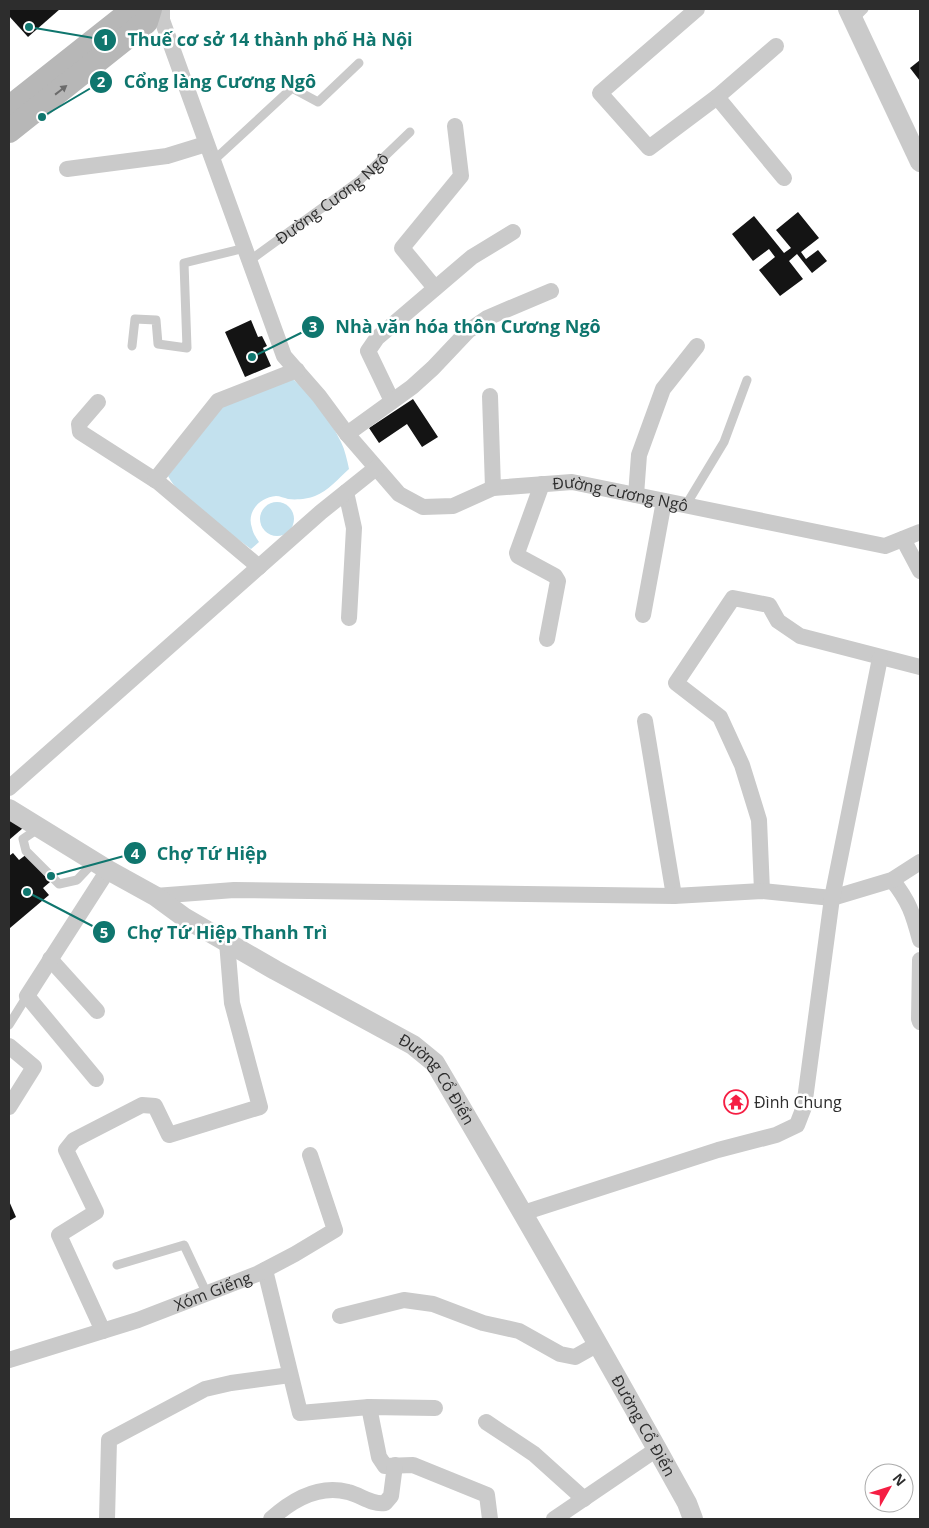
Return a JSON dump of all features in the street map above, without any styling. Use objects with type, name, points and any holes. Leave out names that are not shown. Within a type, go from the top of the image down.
[{"type":"main road","points":[[9,108],[134,9]]},
{"type":"main road","points":[[9,131],[146,22],[150,9]]},
{"type":"street","name":"Đường Cương Ngô","points":[[162,9],[162,20],[284,356],[319,396],[347,434],[398,494],[423,507],[453,506],[493,488],[572,482],[885,546],[920,532]]},
{"type":"street","points":[[697,9],[600,93],[649,148],[717,97],[776,46]]},
{"type":"street","points":[[855,13],[920,162]]},
{"type":"street","points":[[717,97],[784,178]]},
{"type":"street","points":[[436,288],[402,248],[461,176],[455,126]]},
{"type":"street","points":[[67,169],[167,156],[206,144]]},
{"type":"street","points":[[392,402],[368,351],[377,338],[472,257],[513,232]]},
{"type":"street","points":[[347,434],[412,387],[468,331],[487,318],[551,292]]},
{"type":"street","points":[[636,495],[639,454],[663,389],[697,346]]},
{"type":"street","points":[[155,480],[218,401],[297,370]]},
{"type":"street","points":[[490,396],[493,488]]},
{"type":"street","points":[[98,402],[78,424],[80,432],[155,480],[259,567]]},
{"type":"street","points":[[9,788],[259,567],[376,468]]},
{"type":"street","points":[[542,484],[517,553],[518,556],[555,576],[558,580],[547,639]]},
{"type":"street","points":[[346,492],[354,528],[349,618]]},
{"type":"street","points":[[643,615],[664,501]]},
{"type":"street","points":[[903,539],[920,571]]},
{"type":"street","points":[[762,891],[759,820],[742,765],[720,717],[676,683],[732,598],[769,606],[778,621],[800,636],[920,667]]},
{"type":"street","points":[[523,1213],[718,1150],[776,1135],[797,1125],[804,1107],[832,898],[880,658]]},
{"type":"street","points":[[645,721],[674,896]]},
{"type":"street","name":"Đường Cổ Điển","points":[[9,809],[101,866],[155,896],[186,918],[227,942],[413,1045],[435,1063],[598,1344],[687,1503],[693,1519]]},
{"type":"street","points":[[155,896],[234,890],[674,896],[762,891],[832,898],[892,880],[920,862]]},
{"type":"street","points":[[96,1078],[27,996],[50,959],[101,866]]},
{"type":"street","points":[[892,880],[904,895],[912,913],[920,940]]},
{"type":"street","points":[[103,1331],[60,1235],[96,1212],[66,1150],[74,1140],[142,1105],[156,1106],[169,1135],[260,1107],[232,1003],[227,942]]},
{"type":"street","points":[[50,959],[97,1011]]},
{"type":"street","points":[[920,960],[920,1022]]},
{"type":"street","points":[[9,1046],[34,1067],[9,1107]]},
{"type":"street","name":"Xóm Giếng","points":[[9,1360],[138,1320],[207,1294],[265,1270],[335,1230],[310,1155]]},
{"type":"street","points":[[265,1270],[300,1413],[369,1407],[435,1408]]},
{"type":"street","points":[[340,1316],[404,1300],[433,1304],[483,1323],[519,1331],[560,1354],[575,1357],[598,1344]]},
{"type":"street","points":[[107,1519],[109,1440],[205,1389],[231,1383],[290,1375]]},
{"type":"street","points":[[369,1407],[379,1457],[385,1466],[413,1465],[486,1495],[490,1519]]},
{"type":"street","points":[[486,1422],[534,1454],[584,1499]]},
{"type":"street","points":[[554,1519],[657,1449]]},
{"type":"street","points":[[271,1519],[292,1501],[312,1492],[327,1490],[348,1492],[378,1504],[385,1503],[391,1496],[395,1466]]},
{"type":"lane","points":[[213,161],[292,88],[318,102],[359,62]]},
{"type":"lane","name":"Đường Cương Ngô","points":[[132,346],[136,319],[156,320],[158,344],[187,348],[184,263],[247,255],[358,182],[410,132]]},
{"type":"lane","points":[[686,505],[724,442],[748,380]]},
{"type":"lane","points":[[39,828],[23,839],[26,851],[59,884],[77,880],[101,866]]},
{"type":"lane","points":[[9,1025],[27,996]]},
{"type":"lane","points":[[117,1265],[184,1246],[207,1294]]},
{"type":"water","points":[[293,379],[314,400],[332,425],[346,455],[349,469],[329,488],[315,496],[305,499],[288,499],[276,496],[260,502],[251,516],[254,534],[259,542],[251,549],[195,507],[175,487],[168,476],[227,400]]},
{"type":"water","points":[[277,502],[284,503],[289,507],[293,512],[293,526],[289,531],[284,535],[277,536],[270,535],[265,531],[261,526],[260,519],[261,512],[265,507],[270,503]]},
{"type":"building","points":[[9,9],[60,9],[28,37],[9,16]]},
{"type":"building","points":[[920,60],[920,81],[910,68]]},
{"type":"building","points":[[798,212],[819,238],[801,252],[806,259],[818,250],[827,261],[812,273],[797,254],[789,261],[803,279],[780,296],[759,270],[775,257],[769,249],[753,261],[732,234],[754,216],[784,253],[791,248],[776,230]]},
{"type":"building","points":[[251,320],[258,337],[262,336],[267,346],[263,348],[271,366],[245,377],[225,332]]},
{"type":"building","points":[[413,399],[438,437],[422,447],[407,424],[379,443],[369,428]]},
{"type":"building","points":[[9,812],[23,828],[9,840]]},
{"type":"building","points":[[13,853],[19,860],[27,854],[50,882],[43,888],[49,895],[10,928],[9,856]]},
{"type":"building","points":[[9,1201],[16,1217],[9,1221]]},
{"type":"place","name":"Thuế cơ sở 14 thành phố Hà Nội","points":[[29,27]]},
{"type":"place","name":"Cổng làng Cương Ngô","points":[[42,117]]},
{"type":"place","name":"Nhà văn hóa thôn Cương Ngô","points":[[252,357]]},
{"type":"place","name":"Chợ Tứ Hiệp","points":[[51,876]]},
{"type":"place","name":"Chợ Tứ Hiệp Thanh Trì","points":[[27,892]]},
{"type":"place","name":"Đình Chung","points":[[736,1102]]}]
